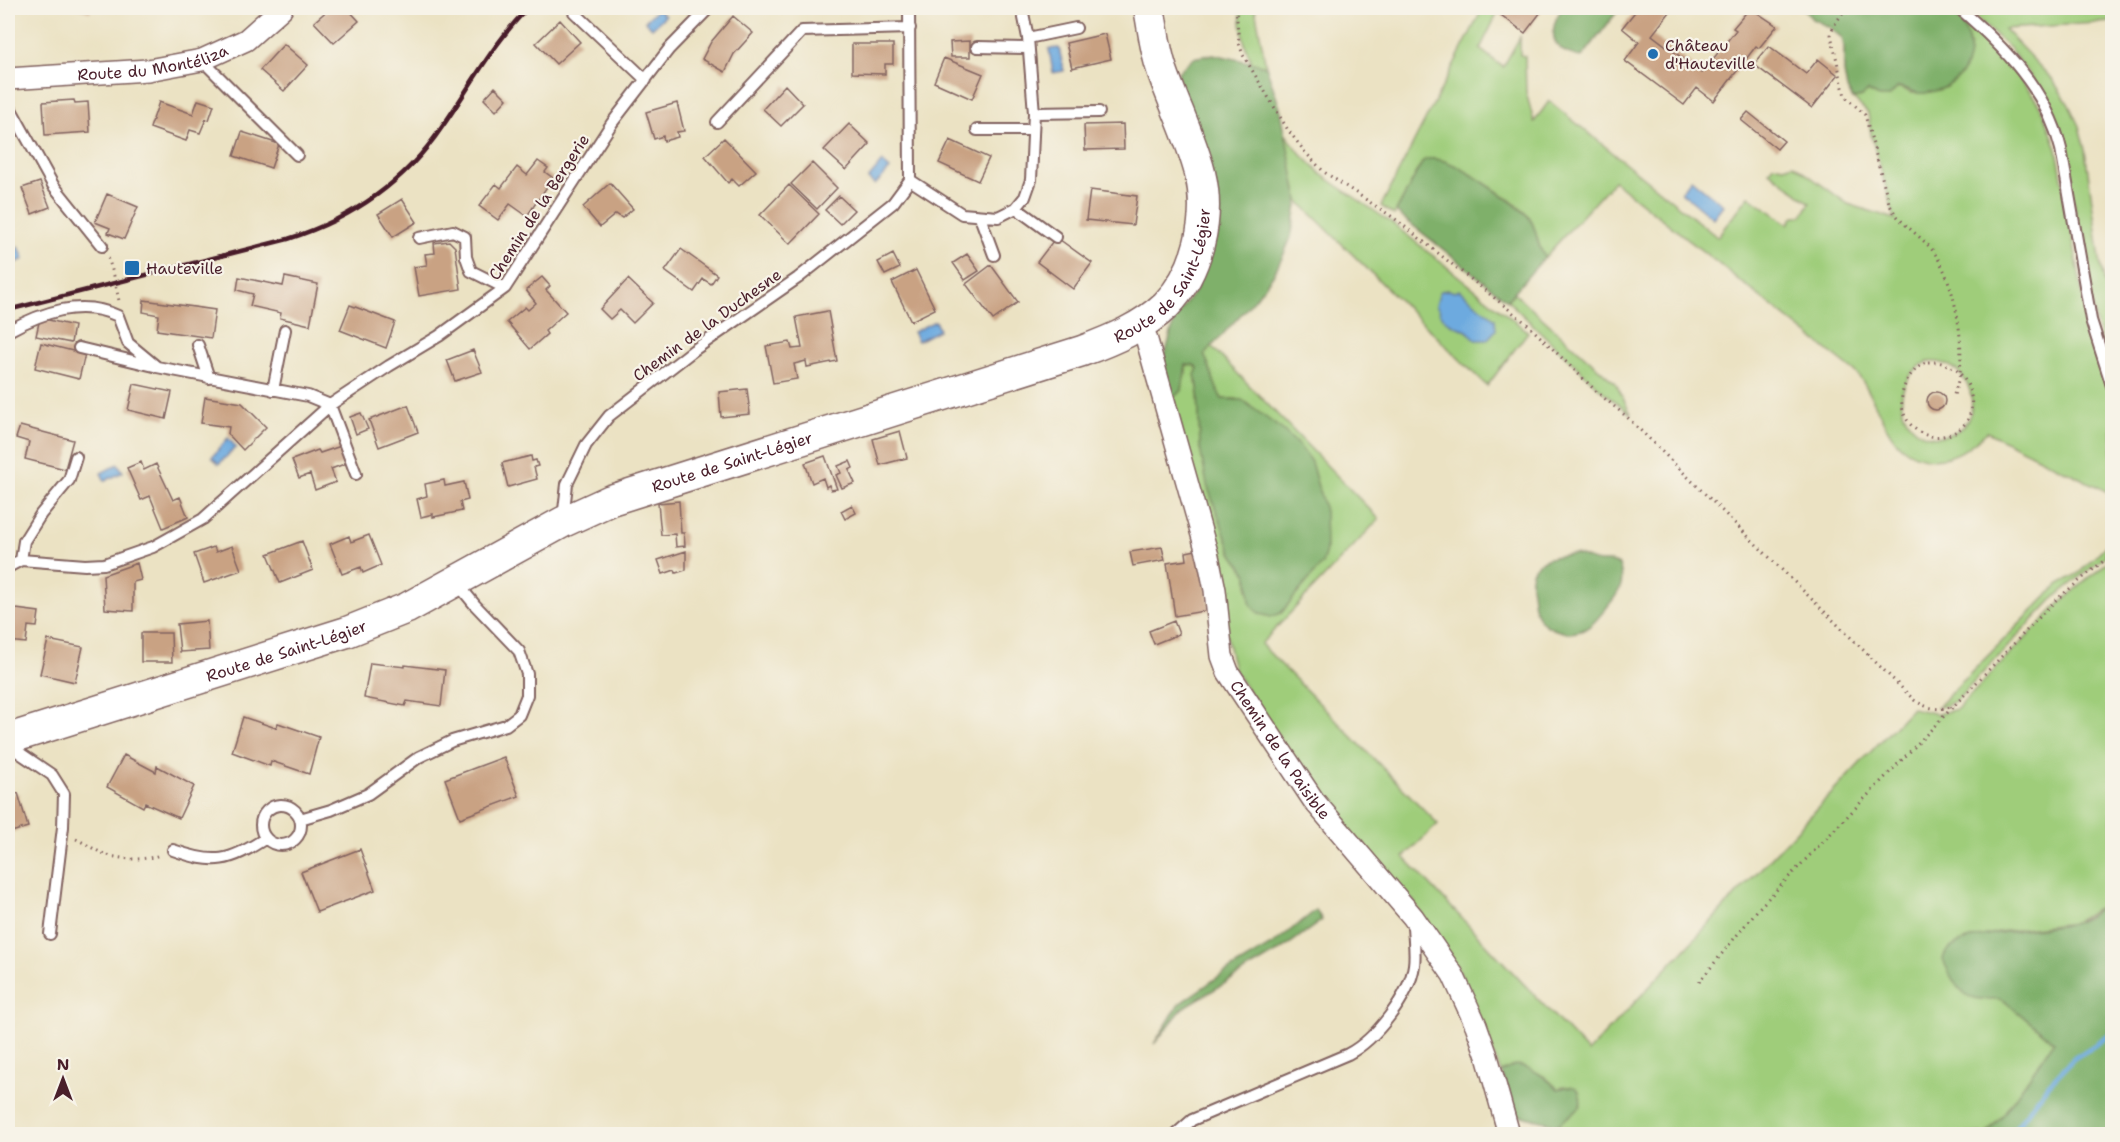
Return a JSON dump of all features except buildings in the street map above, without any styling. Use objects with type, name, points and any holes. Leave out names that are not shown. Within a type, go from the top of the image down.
[{"type":"main road","name":"Route de Saint-Légier","points":[[8,739],[347,632],[407,608],[563,522],[611,500],[1082,351],[1142,323],[1166,305],[1184,280],[1201,238],[1203,214],[1201,175],[1161,68],[1149,8]]},
{"type":"street","name":"Route du Montéliza","points":[[8,78],[148,70],[202,60],[246,39],[282,8]]},
{"type":"street","name":"Chemin de la Paisible","points":[[1142,323],[1213,576],[1222,656],[1228,672],[1314,801],[1413,916],[1453,975],[1487,1056],[1508,1130]]},
{"type":"lane","name":"Chemin de la Bergerie","points":[[21,560],[85,565],[104,564],[153,547],[203,519],[330,405],[439,336],[506,288],[612,123],[669,49],[709,8]]},
{"type":"lane","points":[[909,8],[910,180],[962,214],[980,217],[998,217],[1016,208],[1030,180],[1034,113],[1028,43],[1022,8]]},
{"type":"lane","points":[[1959,8],[1988,33],[2032,84],[2054,123],[2061,149],[2091,320],[2112,386]]},
{"type":"lane","points":[[574,12],[646,80]]},
{"type":"lane","points":[[717,122],[802,32],[910,28]]},
{"type":"lane","points":[[977,47],[1028,43],[1077,28]]},
{"type":"lane","points":[[202,60],[297,155]]},
{"type":"lane","points":[[8,104],[53,185],[102,246]]},
{"type":"lane","points":[[1034,113],[1099,112]]},
{"type":"lane","points":[[977,130],[1032,130]]},
{"type":"lane","name":"Chemin de la Duchesne","points":[[563,522],[567,484],[586,445],[609,416],[694,350],[798,278],[893,203],[910,180]]},
{"type":"lane","points":[[1016,208],[1056,237]]},
{"type":"lane","points":[[980,217],[994,255]]},
{"type":"lane","points":[[418,238],[453,231],[465,237],[466,257],[471,271],[506,288]]},
{"type":"lane","points":[[8,331],[30,318],[57,310],[93,309],[118,316],[128,343],[157,367]]},
{"type":"lane","points":[[273,390],[285,330]]},
{"type":"lane","points":[[198,345],[209,378]]},
{"type":"lane","points":[[79,348],[209,378],[308,396],[330,405],[356,474]]},
{"type":"lane","points":[[8,567],[21,560],[24,541],[41,514],[69,480],[76,457]]},
{"type":"lane","points":[[300,819],[331,810],[368,794],[419,757],[452,741],[506,725],[519,715],[527,695],[527,674],[519,651],[456,582]]},
{"type":"lane","points":[[8,745],[52,775],[64,794],[62,836],[50,934]]},
{"type":"lane","points":[[272,807],[291,808],[300,819],[299,834],[285,845],[274,844],[266,838],[262,830],[262,820],[266,813],[272,807]]},
{"type":"lane","points":[[173,850],[210,860],[230,858],[266,838]]},
{"type":"lane","points":[[1176,1134],[1192,1120],[1348,1054],[1364,1045],[1390,1014],[1411,976],[1414,962],[1413,916]]},
{"type":"path","points":[[1236,8],[1239,43],[1243,54],[1288,130],[1324,172],[1394,218],[1526,323],[1627,417],[1914,700],[1931,709],[1945,709],[1954,706]]},
{"type":"path","points":[[1846,8],[1833,27],[1831,35],[1845,96],[1864,115],[1889,203],[1895,216],[1922,238],[1948,278],[1957,315],[1960,372],[1954,395]]},
{"type":"path","points":[[102,246],[110,261],[114,276],[119,303],[115,309],[118,316]]},
{"type":"path","points":[[1934,362],[1947,364],[1960,372],[1968,384],[1972,400],[1969,417],[1964,425],[1949,435],[1939,437],[1914,428],[1907,420],[1901,403],[1905,384],[1911,374],[1922,365],[1934,362]]},
{"type":"path","points":[[1699,982],[1759,908],[2056,600],[2112,554]]},
{"type":"path","points":[[62,836],[78,840],[104,854],[124,858],[146,859],[173,850]]},
{"type":"green space","points":[[1240,8],[1255,8],[1266,66],[1252,63],[1243,36]]},
{"type":"green space","points":[[1483,8],[1500,8],[1480,49],[1503,67],[1520,37],[1520,55],[1525,56],[1526,92],[1534,122],[1549,101],[1717,237],[1749,196],[1788,224],[1794,216],[1802,216],[1810,203],[1769,171],[1773,165],[1784,167],[1793,164],[1848,204],[1895,219],[1871,135],[1868,113],[1853,99],[1861,97],[1868,91],[1879,97],[1893,92],[1898,87],[1912,93],[1924,93],[1946,87],[1970,46],[1958,16],[1983,36],[2001,55],[2037,101],[2045,115],[2057,149],[2087,320],[2112,399],[2112,494],[1987,432],[1952,456],[1936,459],[1911,453],[1891,435],[1864,383],[1855,372],[1614,181],[1545,257],[1533,224],[1524,212],[1486,184],[1436,159],[1423,161],[1394,215],[1381,206]],"holes":[[[1928,362],[1944,364],[1957,371],[1966,382],[1971,394],[1971,408],[1967,420],[1958,430],[1939,437],[1916,430],[1907,419],[1902,400],[1906,382],[1919,367]]]},
{"type":"green space","points":[[1563,8],[1620,8],[1580,57],[1563,51],[1555,40],[1555,23]]},
{"type":"green space","points":[[1803,8],[1948,8],[1959,20],[1966,33],[1969,46],[1968,60],[1963,71],[1954,81],[1941,89],[1921,93],[1898,87],[1889,97],[1879,97],[1868,91],[1861,97],[1853,99],[1847,89],[1842,38],[1829,27],[1812,19]]},
{"type":"green space","points":[[1966,8],[2112,8],[2112,22],[2004,29],[2052,79],[2068,103],[2079,126],[2085,150],[2101,267],[2112,315],[2112,374],[2095,320],[2061,131],[2045,96],[2010,49]]},
{"type":"green space","points":[[1213,54],[1266,66],[1281,111],[1298,201],[1291,237],[1273,275],[1255,299],[1204,355],[1222,399],[1242,400],[1284,431],[1301,448],[1311,462],[1325,511],[1326,550],[1322,564],[1281,613],[1271,617],[1260,614],[1250,602],[1248,576],[1231,551],[1207,485],[1200,448],[1198,386],[1195,375],[1198,368],[1194,365],[1186,365],[1182,390],[1174,397],[1162,367],[1175,318],[1197,288],[1178,72],[1193,58]]},
{"type":"green space","points":[[1284,132],[1301,154],[1322,175],[1392,223],[1528,332],[1487,386],[1298,201]],"holes":[[[1447,290],[1460,291],[1465,296],[1471,334],[1443,317],[1439,304],[1439,292]]]},
{"type":"green space","points":[[1427,159],[1444,161],[1461,169],[1506,198],[1530,219],[1545,257],[1507,300],[1396,212],[1423,161]]},
{"type":"green space","points":[[1514,293],[1616,384],[1631,414],[1601,390],[1507,300]]},
{"type":"green space","points":[[1212,347],[1379,519],[1261,644],[1438,824],[1404,857],[1588,1052],[1912,708],[1937,714],[1957,709],[2059,604],[2112,558],[2112,900],[2074,923],[1998,932],[1964,941],[1982,999],[2003,1000],[2054,1042],[2003,1115],[1986,1134],[1588,1134],[1558,1125],[1579,1106],[1565,1086],[1558,1089],[1545,1077],[1520,1065],[1501,1072],[1459,970],[1414,902],[1328,809],[1234,670],[1174,397],[1186,374],[1186,365],[1198,368],[1196,383],[1198,386],[1200,448],[1231,551],[1248,576],[1248,590],[1281,613],[1322,564],[1237,399],[1222,399],[1219,394],[1204,355]]},
{"type":"green space","points":[[2112,539],[2112,551],[2055,597],[1957,700],[1937,707],[2059,584],[2079,573]]},
{"type":"green space","points":[[1575,554],[1594,561],[1613,562],[1619,565],[1622,577],[1615,597],[1591,625],[1578,632],[1563,632],[1549,627],[1538,617],[1534,606],[1531,578],[1534,569],[1544,560]]},
{"type":"green space","points":[[2112,900],[2112,1134],[1986,1134],[2003,1115],[2054,1042],[2003,1000],[1975,998],[1962,992],[1943,960],[1948,950],[1961,942],[1979,937],[2072,924],[2088,917]]},
{"type":"green space","points":[[1316,910],[1322,920],[1281,950],[1183,1008],[1154,1044],[1179,1004],[1224,973],[1273,944]]},
{"type":"green space","points":[[1515,1065],[1533,1070],[1558,1089],[1575,1087],[1579,1092],[1580,1106],[1558,1125],[1518,1115],[1501,1072]]},
{"type":"water","points":[[658,9],[665,16],[652,28],[645,21]]},
{"type":"water","points":[[1059,48],[1064,71],[1053,73],[1049,49]]},
{"type":"water","points":[[882,162],[890,169],[875,185],[868,179]]},
{"type":"water","points":[[1691,179],[1723,205],[1713,218],[1681,192]]},
{"type":"water","points":[[19,247],[24,259],[8,266],[8,252]]},
{"type":"water","points":[[1459,290],[1495,319],[1496,330],[1487,340],[1476,340],[1467,331],[1449,323],[1443,317],[1436,306],[1440,291],[1454,292]]},
{"type":"water","points":[[935,321],[939,330],[918,341],[913,332]]},
{"type":"water","points":[[228,438],[236,447],[219,464],[212,457]]},
{"type":"water","points":[[118,464],[123,472],[105,481],[101,473]]},
{"type":"waterway","points":[[2011,1134],[2049,1084],[2073,1059],[2112,1034]]},
{"type":"railway","points":[[8,310],[288,239],[311,231],[355,209],[394,181],[427,147],[493,50],[528,8]]},
{"type":"place","name":"Château d'Hauteville","points":[[1653,54]]},
{"type":"place","name":"Hauteville","points":[[132,268]]}]
